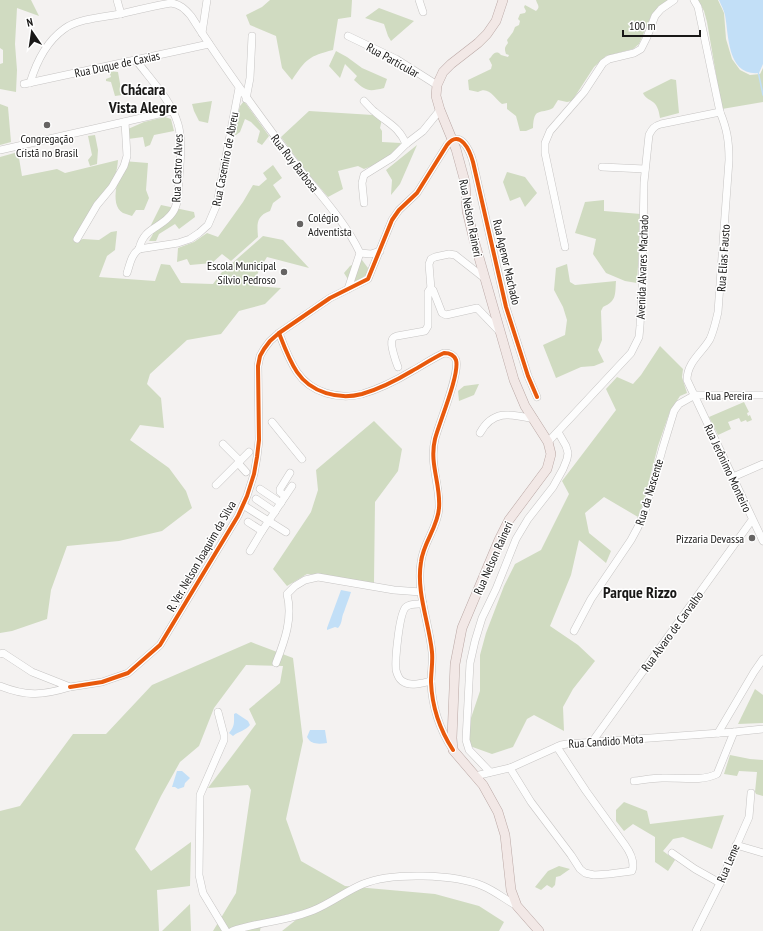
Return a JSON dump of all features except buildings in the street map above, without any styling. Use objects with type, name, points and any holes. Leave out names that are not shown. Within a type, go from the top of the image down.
[{"type":"main road","points":[[437,85],[446,68],[478,43],[490,31],[500,12],[503,0]]},
{"type":"main road","name":"Rua Nelson Raineri","points":[[437,85],[436,96],[452,139],[465,182],[467,211],[501,334],[519,392],[525,406],[548,442],[551,454],[547,469],[509,520],[462,628],[455,664],[452,731],[453,750]]},
{"type":"main road","points":[[453,750],[476,776],[486,790],[498,812],[507,848],[511,890],[517,906],[539,931]]},
{"type":"street","points":[[117,0],[121,14]]},
{"type":"street","points":[[202,33],[208,0]]},
{"type":"street","points":[[419,0],[423,12]]},
{"type":"street","points":[[565,247],[545,153],[548,134],[580,97],[604,62],[615,57],[634,53],[641,49],[655,16],[661,9],[674,0]]},
{"type":"street","points":[[694,0],[698,7],[720,112]]},
{"type":"street","name":"Rua Ruy Barbosa","points":[[27,84],[41,56],[51,42],[64,29],[89,20],[163,4],[175,4],[184,8],[246,99],[348,230],[360,253]]},
{"type":"street","points":[[246,99],[250,78],[252,36]]},
{"type":"street","name":"Rua Particular","points":[[348,36],[396,59],[437,85]]},
{"type":"street","name":"Rua Duque de Caxias","points":[[27,84],[209,44]]},
{"type":"street","name":"Rua Castro Alves","points":[[127,273],[132,257],[139,249],[146,234],[166,220],[175,209],[179,177],[180,142],[178,124],[164,96],[136,60]]},
{"type":"street","name":"Rua Casemiro de Abreu","points":[[139,249],[178,243],[190,239],[208,225],[217,204],[239,88]]},
{"type":"street","points":[[364,101],[375,112],[396,127],[403,136],[406,144]]},
{"type":"street","points":[[364,203],[362,183],[364,175],[389,160],[423,131],[440,110]]},
{"type":"street","points":[[0,150],[172,111]]},
{"type":"street","name":"Avenida Alvares Machado","points":[[548,442],[631,353],[639,337],[642,289],[645,168],[649,135],[653,128],[661,124],[720,112]]},
{"type":"street","name":"Rua Elias Fausto","points":[[694,395],[689,386],[687,374],[693,361],[710,339],[716,323],[719,304],[729,160],[726,126],[720,112]]},
{"type":"street","points":[[77,238],[97,205],[112,187],[124,166],[127,156],[125,122]]},
{"type":"street","name":"R. Ver. Nelson Joaquim da Silva","points":[[0,686],[34,694],[50,693],[70,687],[102,682],[128,673],[160,645],[238,516],[254,474],[259,440],[258,366],[260,356],[270,341],[279,333],[324,302],[368,279],[392,220],[399,210],[417,193],[452,139]]},
{"type":"street","name":"Rua Agenor Machado","points":[[452,139],[456,139],[465,144],[473,162],[506,307],[524,365],[536,397]]},
{"type":"street","points":[[602,167],[645,168]]},
{"type":"street","points":[[360,253],[371,254],[380,251]]},
{"type":"street","points":[[360,253],[375,263]]},
{"type":"street","points":[[349,288],[360,253]]},
{"type":"street","points":[[484,276],[455,255],[449,254],[435,257],[431,259],[429,264],[431,289],[433,290],[442,312],[449,316],[477,308],[501,334]]},
{"type":"street","points":[[398,367],[395,361],[391,341],[397,336],[425,332],[428,326],[428,292],[431,289]]},
{"type":"street","points":[[279,333],[290,360],[301,377],[313,387],[330,395],[352,396],[372,390],[412,372],[444,354],[454,356],[456,361],[456,372],[435,440],[433,468],[439,497],[439,508],[420,564],[421,592],[432,650],[431,681],[436,713],[445,739],[453,750]]},
{"type":"street","name":"Rua Pereira","points":[[694,395],[763,395]]},
{"type":"street","name":"Rua Jerônimo Monteiro","points":[[694,395],[763,541]]},
{"type":"street","name":"Rua da Nascente","points":[[574,630],[591,599],[631,540],[638,527],[646,508],[674,411],[680,404],[694,395]]},
{"type":"street","points":[[480,433],[488,421],[499,416],[534,419]]},
{"type":"street","points":[[272,422],[302,459]]},
{"type":"street","points":[[490,772],[469,750],[466,740],[470,663],[482,618],[496,589],[516,539],[528,519],[553,487],[567,459],[568,453],[566,446],[558,432]]},
{"type":"street","points":[[223,444],[244,458],[246,472]]},
{"type":"street","points":[[216,485],[244,458]]},
{"type":"street","points":[[733,477],[763,464]]},
{"type":"street","points":[[285,496],[280,492],[280,489],[290,473]]},
{"type":"street","points":[[250,551],[292,486]]},
{"type":"street","points":[[260,490],[281,503]]},
{"type":"street","points":[[256,499],[275,512]]},
{"type":"street","points":[[243,505],[286,532]]},
{"type":"street","name":"Rua Alvaro de Carvalho","points":[[592,742],[752,520]]},
{"type":"street","points":[[248,522],[262,531]]},
{"type":"street","points":[[276,663],[284,644],[288,628],[290,607],[287,594],[295,586],[305,580],[318,577],[394,590],[421,592]]},
{"type":"street","points":[[424,604],[406,606],[403,611],[399,630],[396,669],[398,678],[406,683],[414,684],[431,681]]},
{"type":"street","points":[[0,654],[3,653],[32,672],[70,687]]},
{"type":"street","points":[[718,733],[763,659]]},
{"type":"street","points":[[218,712],[224,740],[200,796],[199,874],[203,892],[226,931]]},
{"type":"street","name":"Rua Candido Mota","points":[[476,776],[510,768],[567,744],[763,729]]},
{"type":"street","points":[[634,781],[661,778],[699,778],[713,776],[717,774],[734,732]]},
{"type":"street","points":[[510,768],[541,816],[580,869],[585,873],[594,875],[632,871],[633,868],[630,854],[625,845],[582,786],[557,747]]},
{"type":"street","name":"Rua Leme","points":[[696,931],[720,883],[750,816],[752,793]]},
{"type":"street","points":[[736,845],[763,853]]},
{"type":"street","points":[[672,853],[695,869],[720,883]]},
{"type":"street","points":[[232,931],[300,915],[314,910],[363,884],[387,878],[444,878],[474,883],[489,889],[517,906]]},
{"type":"green space","points":[[0,0],[31,0],[39,16],[17,8],[15,44],[17,70],[16,92],[0,89],[0,64],[3,63],[3,50],[0,48]]},
{"type":"green space","points":[[270,0],[352,0],[351,17],[338,19],[333,50],[318,54],[309,59],[292,80],[282,68],[276,36],[250,25],[246,15],[262,7]]},
{"type":"green space","points":[[536,0],[668,0],[659,6],[651,16],[639,44],[633,49],[606,56],[594,67],[572,101],[567,102],[558,100],[553,108],[538,112],[536,114],[533,128],[526,131],[520,131],[516,116],[507,109],[507,103],[502,104],[485,90],[478,92],[469,90],[468,80],[491,69],[492,65],[489,59],[494,53],[499,53],[508,57],[509,55],[506,54],[505,49],[508,43],[507,40],[515,27],[519,25],[520,21],[518,19],[520,14],[525,13],[526,11],[524,7],[525,5],[536,11],[538,7]]},
{"type":"green space","points":[[698,0],[718,0],[724,13],[726,39],[732,59],[740,70],[750,75],[760,74],[763,68],[763,102],[722,109],[707,22],[704,11]]},
{"type":"green space","points":[[379,8],[414,21],[391,41],[384,24],[365,18]]},
{"type":"green space","points":[[336,51],[362,68],[387,79],[384,88],[368,90],[354,80],[357,76],[345,64],[340,78],[329,66]]},
{"type":"green space","points":[[109,71],[118,72],[122,95],[115,96],[111,82],[106,81],[106,79],[111,77]]},
{"type":"green space","points":[[671,79],[676,80],[679,113],[660,118],[656,105],[643,93]]},
{"type":"green space","points":[[212,101],[208,123],[199,121],[192,104]]},
{"type":"green space","points":[[244,101],[269,136],[262,145],[257,142],[260,131],[251,122],[245,119],[240,132],[232,138],[240,106]]},
{"type":"green space","points":[[0,104],[8,107],[11,142],[0,145]]},
{"type":"green space","points":[[309,111],[373,115],[382,119],[380,128],[382,131],[382,142],[401,143],[394,152],[375,165],[364,169],[358,166],[338,171],[343,189],[328,197],[306,171],[281,137]]},
{"type":"green space","points":[[165,117],[171,119],[174,131],[154,135],[150,145],[145,147],[143,137],[128,139],[128,129],[144,122]]},
{"type":"green space","points":[[95,135],[98,150],[97,164],[90,166],[88,160],[92,155],[88,136]]},
{"type":"green space","points":[[417,145],[400,184],[391,195],[392,180],[386,170]]},
{"type":"green space","points":[[18,152],[22,176],[57,169],[65,173],[118,160],[113,181],[94,206],[74,242],[83,239],[99,240],[111,232],[117,231],[115,250],[107,256],[99,277],[155,281],[161,264],[170,265],[181,283],[213,284],[221,273],[263,236],[283,240],[309,268],[267,257],[259,270],[253,286],[281,288],[265,304],[239,311],[221,334],[187,340],[150,374],[147,384],[161,398],[164,428],[140,425],[130,440],[169,468],[186,491],[192,508],[162,531],[119,541],[67,546],[51,590],[47,619],[12,631],[0,633],[0,157]]},
{"type":"green space","points":[[123,161],[148,163],[146,190],[149,198],[144,210],[136,210],[132,216],[123,213],[116,203],[116,188]]},
{"type":"green space","points":[[273,165],[282,178],[273,185],[281,197],[273,203],[270,211],[262,215],[258,221],[258,237],[231,261],[222,254],[212,263],[190,265],[187,259],[177,262],[178,248],[194,242],[207,233],[218,237],[253,185],[259,186],[267,179],[263,173]]},
{"type":"green space","points":[[507,172],[525,177],[537,193],[525,207],[520,197],[510,201],[503,182]]},
{"type":"green space","points":[[604,200],[604,211],[641,214],[637,283],[625,281],[606,273],[593,254],[596,239],[575,233],[585,202]]},
{"type":"green space","points":[[161,205],[194,212],[195,217],[179,229],[175,224],[159,234],[156,241],[149,241],[153,234],[150,227]]},
{"type":"green space","points":[[362,260],[368,268],[367,274],[355,284],[349,281],[344,273],[350,266]]},
{"type":"green space","points":[[567,264],[570,282],[575,285],[616,281],[616,290],[613,300],[608,305],[603,307],[601,311],[602,340],[598,350],[604,362],[594,366],[581,367],[556,378],[543,345],[565,335],[567,320],[563,307],[554,290],[556,268]]},
{"type":"green space","points":[[660,346],[683,369],[682,377],[687,393],[680,396],[670,411],[658,446],[643,504],[638,517],[604,497],[585,513],[589,533],[611,551],[606,563],[579,540],[571,575],[550,626],[578,645],[595,661],[573,689],[563,707],[564,731],[534,715],[527,719],[513,747],[492,754],[467,745],[471,718],[480,691],[480,655],[486,633],[504,586],[515,564],[541,550],[569,494],[562,481],[616,410],[606,389],[617,377],[633,384],[641,375]]},
{"type":"green space","points":[[479,384],[474,395],[459,401],[458,391],[464,386]]},
{"type":"green space","points":[[744,402],[749,412],[747,413],[748,416],[750,415],[752,420],[741,422],[739,418],[728,422],[731,429],[718,435],[709,417]]},
{"type":"green space","points":[[374,421],[402,449],[398,471],[375,502],[374,583],[307,574],[287,586],[273,569],[311,512],[318,490],[316,470]]},
{"type":"green space","points":[[251,642],[293,658],[303,741],[286,819],[301,861],[345,886],[435,894],[479,906],[504,922],[499,931],[282,931],[311,908],[262,921],[260,931],[213,931],[236,893],[251,790],[248,785],[208,788],[256,724],[249,709],[280,683],[283,666],[246,665],[214,708],[199,746],[180,762],[161,796],[135,849],[151,871],[191,842],[190,886],[157,890],[159,931],[0,931],[0,811],[20,806],[73,734],[106,734],[152,685]]},
{"type":"green space","points":[[755,689],[763,695],[763,723],[738,724]]},
{"type":"green space","points":[[730,755],[763,760],[763,796],[756,794],[755,792],[757,772],[739,771],[737,776],[724,774]]},
{"type":"green space","points":[[624,802],[647,811],[650,824],[724,815],[712,849],[683,837],[673,839],[663,851],[675,860],[668,871],[655,862],[655,837],[633,824],[624,831],[616,821],[616,810]]},
{"type":"green space","points":[[559,866],[570,869],[556,877],[555,885],[552,888],[547,885],[541,890],[535,887],[548,871]]},
{"type":"green space","points":[[190,904],[191,931],[162,931]]},
{"type":"water","points":[[719,0],[763,0],[763,64],[759,73],[749,72],[741,68],[735,62],[729,43],[725,13]]},
{"type":"water","points":[[341,590],[351,592],[341,624],[338,628],[335,627],[327,630],[327,628]]},
{"type":"water","points":[[236,713],[248,721],[250,725],[233,736],[229,733],[233,726],[234,714]]},
{"type":"water","points":[[310,730],[325,730],[327,743],[318,744],[309,740],[307,737]]},
{"type":"water","points":[[177,771],[182,771],[190,778],[185,783],[184,787],[178,789],[172,787]]},
{"type":"waterway","points":[[758,71],[763,95]]},
{"type":"cycle path","points":[[70,687],[102,682],[128,673],[160,645],[238,516],[247,496],[254,474],[259,440],[258,366],[260,356],[264,349],[279,333],[330,298],[368,279],[392,220],[399,210],[417,193],[447,145],[452,140],[460,140],[470,152],[506,307],[528,376],[537,397]]},
{"type":"cycle path","points":[[279,333],[292,363],[303,379],[318,390],[335,395],[353,396],[375,390],[400,378],[444,353],[452,355],[456,360],[455,376],[435,439],[433,457],[439,499],[438,515],[422,555],[420,573],[421,596],[432,652],[431,682],[433,700],[441,726],[453,750]]},
{"type":"place","name":"Congregação Cristã no Brasil","points":[[47,125]]},
{"type":"place","name":"Colégio Adventista","points":[[300,224]]},
{"type":"place","name":"Escola Municipal Sílvio Pedroso","points":[[284,272]]},
{"type":"place","name":"Pizzaria Devassa","points":[[752,538]]},
{"type":"district","name":"Chácara Vista Alegre","points":[[143,98]]},
{"type":"district","name":"Parque Rizzo","points":[[640,592]]}]
